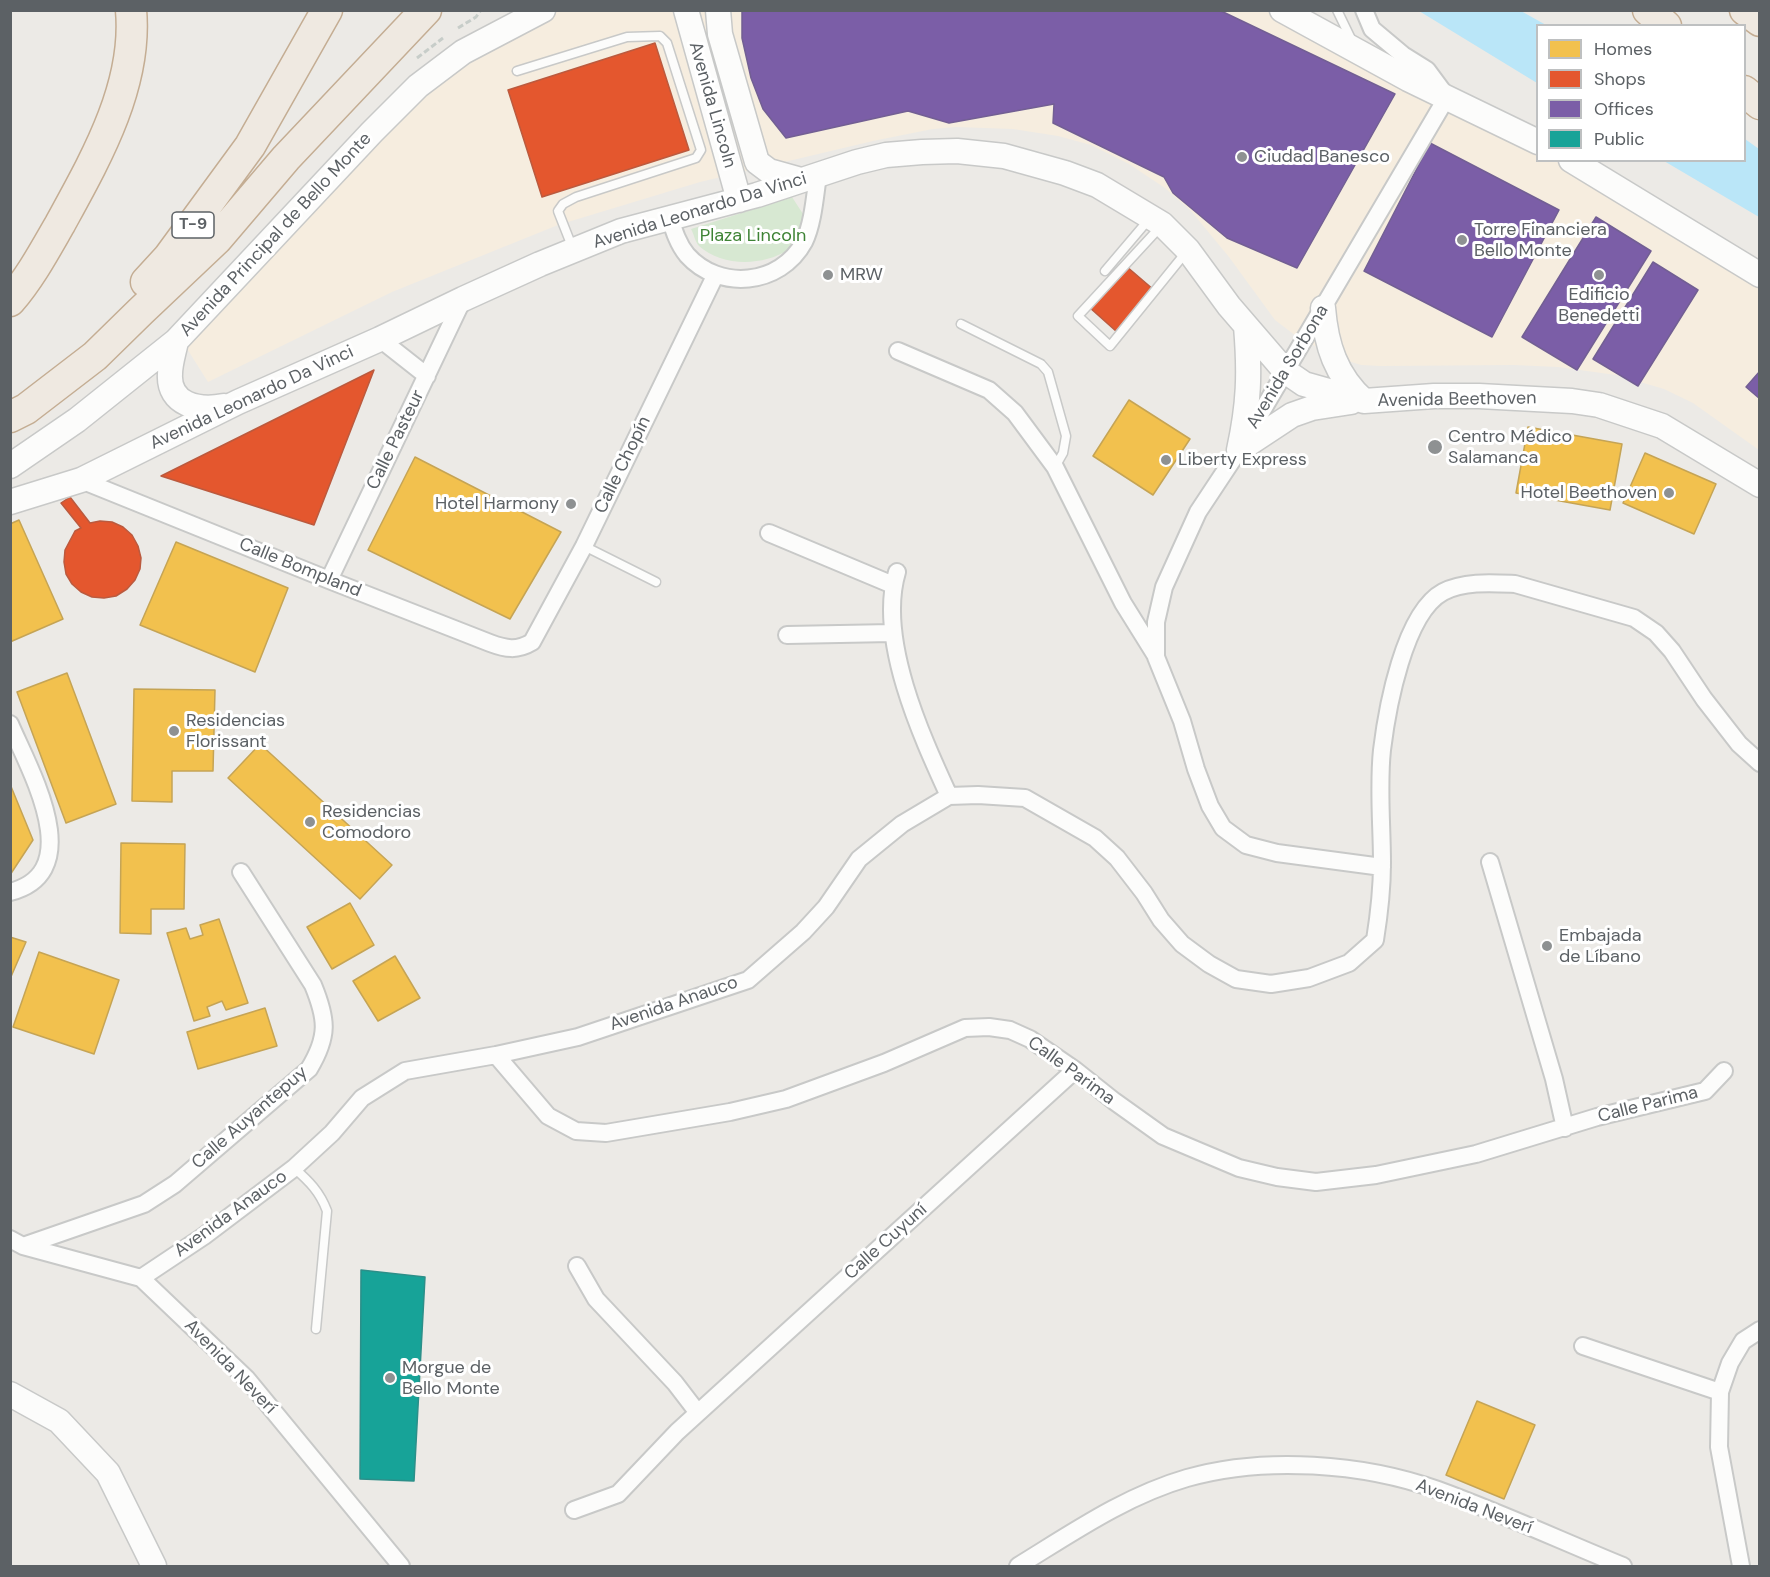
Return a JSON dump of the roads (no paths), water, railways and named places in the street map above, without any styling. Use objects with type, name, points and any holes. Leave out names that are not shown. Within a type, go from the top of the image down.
[{"type":"highway","points":[[10,301],[50,241],[79,190],[102,142],[121,95],[129,55],[131,10]]},
{"type":"highway","name":"T-9","points":[[10,399],[79,351],[168,258],[250,146],[327,10]]},
{"type":"highway","name":"T-9","points":[[10,417],[26,409],[96,356],[217,239],[286,158],[426,10]]},
{"type":"highway","points":[[1648,10],[1664,24]]},
{"type":"highway","points":[[1745,10],[1760,21]]},
{"type":"highway","points":[[1746,93],[1760,104]]},
{"type":"street","name":"Avenida Principal de Bello Monte","points":[[10,465],[77,420],[176,341],[418,86],[463,52],[543,10]]},
{"type":"street","name":"Avenida Lincoln","points":[[686,10],[739,200]]},
{"type":"street","points":[[670,218],[680,244],[688,256],[715,276],[744,280],[760,277],[781,267],[804,242],[808,229],[809,178],[769,171],[757,162],[720,34],[718,10]]},
{"type":"street","points":[[1282,10],[1357,52],[1536,141]]},
{"type":"street","points":[[1364,10],[1372,28],[1403,55],[1427,70],[1447,97]]},
{"type":"street","name":"Avenida Sorbona","points":[[1382,867],[1277,853],[1246,845],[1223,828],[1210,806],[1182,721],[1156,657],[1156,622],[1164,586],[1198,512],[1239,450],[1447,97]]},
{"type":"street","name":"Avenida Leonardo Da Vinci","points":[[10,502],[81,480],[238,402],[380,339],[463,299],[621,231],[739,200],[886,155],[957,151],[1004,156],[1065,172],[1097,185],[1156,221],[1188,250],[1246,326],[1285,371]]},
{"type":"street","points":[[1574,162],[1760,275]]},
{"type":"street","name":"Calle Chopín","points":[[522,648],[532,642],[584,546],[715,276]]},
{"type":"street","name":"Calle Pasteur","points":[[328,580],[463,299]]},
{"type":"street","points":[[1323,308],[1324,323],[1339,371],[1346,384],[1364,401]]},
{"type":"street","points":[[1239,450],[1245,422],[1250,368],[1246,326]]},
{"type":"street","points":[[380,339],[427,376]]},
{"type":"street","points":[[176,341],[169,375],[173,394],[180,400],[205,409],[238,402]]},
{"type":"street","points":[[898,351],[989,390],[1015,413],[1055,467],[1123,603],[1156,657]]},
{"type":"street","name":"Avenida Beethoven","points":[[1285,371],[1304,384],[1364,401],[1434,396],[1479,396],[1572,400],[1599,405],[1662,426],[1760,485]]},
{"type":"street","points":[[1239,450],[1292,415],[1312,408],[1364,401]]},
{"type":"street","name":"Calle Bompland","points":[[81,480],[506,649],[522,648]]},
{"type":"street","points":[[769,533],[895,578],[892,633],[907,690],[926,744],[949,796]]},
{"type":"street","name":"Avenida Anauco","points":[[141,1278],[204,1236],[294,1168],[332,1133],[362,1098],[405,1071],[496,1055],[578,1037],[747,980],[803,932],[826,907],[859,859],[902,824],[949,796],[1025,798],[1095,838],[1117,858],[1161,920],[1182,944],[1236,980],[1270,984],[1309,978],[1349,963],[1375,940],[1382,867],[1382,750],[1391,701],[1406,644],[1420,616],[1443,592],[1459,587],[1497,583],[1515,584],[1634,618],[1656,633],[1672,651],[1704,699],[1732,735],[1760,763]]},
{"type":"street","points":[[787,635],[892,633]]},
{"type":"street","points":[[10,724],[44,806],[51,831],[51,843],[47,862],[37,877],[20,890],[10,892]]},
{"type":"street","points":[[1490,862],[1554,1079],[1565,1128]]},
{"type":"street","name":"Calle Auyantepuy","points":[[17,1242],[144,1204],[175,1184],[309,1069],[320,1051],[325,1028],[313,985],[241,872]]},
{"type":"street","name":"Calle Parima","points":[[496,1055],[548,1116],[576,1131],[606,1133],[730,1112],[786,1099],[884,1063],[965,1028],[989,1027],[1010,1030],[1030,1039],[1075,1070],[1163,1136],[1239,1168],[1277,1177],[1306,1180],[1346,1179],[1376,1175],[1476,1154],[1597,1117],[1705,1091],[1724,1071]]},
{"type":"street","name":"Calle Cuyuní","points":[[574,1510],[618,1494],[698,1413],[1075,1070]]},
{"type":"street","name":"Avenida Neverí","points":[[17,1242],[141,1278],[247,1379],[401,1566]]},
{"type":"street","points":[[577,1266],[596,1299],[675,1383],[698,1413]]},
{"type":"street","points":[[1741,1566],[1719,1447],[1720,1392],[1730,1363],[1743,1341],[1760,1330]]},
{"type":"street","points":[[1583,1346],[1720,1392]]},
{"type":"street","points":[[10,1394],[59,1421],[108,1473],[154,1566]]},
{"type":"street","name":"Avenida Neverí","points":[[1018,1566],[1102,1514],[1187,1478],[1275,1466],[1321,1466],[1371,1473],[1437,1490],[1623,1566]]},
{"type":"lane","points":[[1337,10],[1357,52]]},
{"type":"lane","points":[[517,72],[627,37],[660,36],[667,43],[701,150],[696,158],[576,196],[563,204],[558,212],[574,250]]},
{"type":"lane","points":[[1156,221],[1078,316],[1110,346],[1188,250]]},
{"type":"lane","points":[[1105,271],[1156,221]]},
{"type":"lane","points":[[961,324],[1041,364],[1048,372],[1065,436],[1063,453],[1055,467]]},
{"type":"lane","points":[[584,546],[656,582]]},
{"type":"lane","points":[[294,1168],[314,1185],[327,1211],[316,1329]]},
{"type":"water","points":[[1419,11],[1521,11],[1544,24],[1536,24],[1536,82]]},
{"type":"water","points":[[1746,140],[1759,149],[1759,217],[1666,162],[1746,162]]},
{"type":"place","name":"Ciudad Banesco","points":[[1242,157]]},
{"type":"place","name":"Torre Financiera Bello Monte","points":[[1462,240]]},
{"type":"place","name":"MRW","points":[[828,275]]},
{"type":"place","name":"Edificio Benedetti","points":[[1599,275]]},
{"type":"place","name":"Centro Médico Salamanca","points":[[1435,447]]},
{"type":"place","name":"Liberty Express","points":[[1166,460]]},
{"type":"place","name":"Hotel Beethoven","points":[[1669,493]]},
{"type":"place","name":"Hotel Harmony","points":[[571,504]]},
{"type":"place","name":"Residencias Florissant","points":[[174,731]]},
{"type":"place","name":"Residencias Comodoro","points":[[310,822]]},
{"type":"place","name":"Embajada de Líbano","points":[[1547,946]]},
{"type":"place","name":"Morgue de Bello Monte","points":[[390,1378]]},
{"type":"park label","name":"Plaza Lincoln","points":[[753,236]]}]
